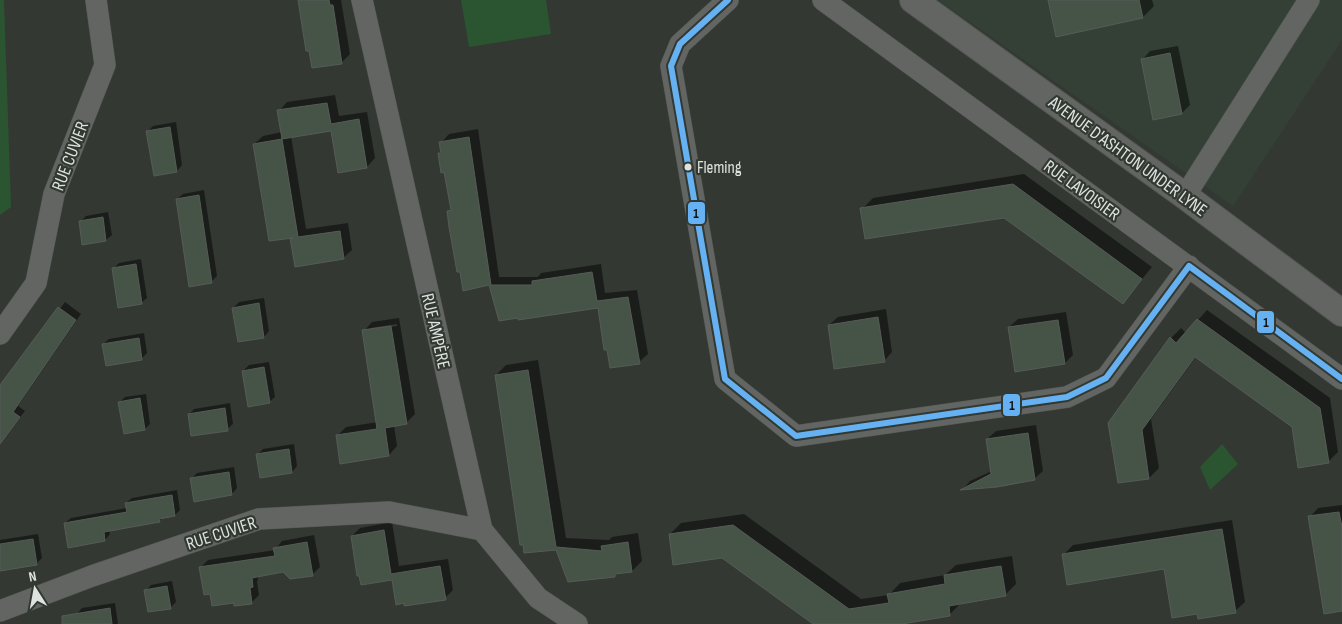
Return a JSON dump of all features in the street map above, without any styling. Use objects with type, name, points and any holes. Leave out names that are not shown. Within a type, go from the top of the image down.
[{"type":"street","name":"RUE CUVIER","points":[[0,334],[36,283],[54,194],[105,65],[96,0]]},
{"type":"street","name":"RUE AMPÈRE","points":[[362,0],[482,530],[538,598],[577,624]]},
{"type":"street","points":[[728,0],[680,44],[671,66],[724,379],[796,436],[1067,397],[1106,378],[1189,266]]},
{"type":"street","name":"RUE LAVOISIER","points":[[823,0],[1342,378]]},
{"type":"street","name":"AVENUE D'ASHTON UNDER LYNE","points":[[913,0],[1185,196],[1342,313]]},
{"type":"street","points":[[1185,196],[1309,0]]},
{"type":"street","name":"RUE CUVIER","points":[[0,611],[92,576],[259,519],[389,512],[482,530]]},
{"type":"shaded area","points":[[938,0],[1342,0],[1342,40],[1233,206]]},
{"type":"green space","points":[[0,0],[4,0],[11,207],[0,215]]},
{"type":"green space","points":[[461,0],[546,0],[551,34],[469,47]]},
{"type":"green space","points":[[1222,444],[1238,464],[1210,490],[1200,467]]},
{"type":"building","points":[[298,0],[329,0],[330,5],[333,5],[342,64],[312,68],[309,51],[306,51]]},
{"type":"building","points":[[1048,0],[1139,0],[1143,18],[1056,37]]},
{"type":"building","points":[[1170,53],[1182,114],[1153,120],[1141,59]]},
{"type":"building","points":[[327,103],[331,124],[359,119],[367,168],[338,173],[331,131],[282,139],[277,110]]},
{"type":"building","points":[[170,127],[177,172],[154,176],[146,131]]},
{"type":"building","points":[[469,137],[491,285],[532,285],[532,281],[592,272],[597,301],[628,297],[640,364],[610,368],[607,350],[604,350],[598,308],[499,321],[489,285],[463,291],[460,272],[457,272],[449,227],[447,211],[451,210],[444,172],[441,173],[438,153],[441,153],[439,142]]},
{"type":"building","points":[[282,139],[298,237],[340,231],[344,259],[295,267],[290,238],[269,241],[253,144]]},
{"type":"building","points":[[1013,184],[1142,279],[1123,304],[1004,218],[865,239],[860,208]]},
{"type":"building","points":[[199,195],[212,283],[189,287],[176,199]]},
{"type":"building","points":[[103,217],[106,241],[82,245],[79,221]]},
{"type":"building","points":[[136,264],[142,304],[118,308],[112,268]]},
{"type":"building","points":[[259,303],[264,338],[238,342],[232,308]]},
{"type":"building","points":[[58,307],[76,320],[13,412],[20,417],[0,444],[0,385]]},
{"type":"building","points":[[878,317],[885,362],[834,369],[828,325]]},
{"type":"building","points":[[1197,319],[1320,408],[1329,463],[1298,468],[1292,427],[1195,357],[1142,430],[1149,479],[1118,483],[1108,423],[1170,337],[1176,343]]},
{"type":"building","points":[[1058,320],[1065,364],[1015,372],[1008,327]]},
{"type":"building","points":[[391,326],[407,424],[385,428],[389,456],[340,464],[336,435],[377,429],[362,330]]},
{"type":"building","points":[[139,338],[142,360],[106,366],[102,344]]},
{"type":"building","points":[[264,367],[270,403],[248,407],[242,371]]},
{"type":"building","points":[[528,370],[556,547],[602,551],[601,546],[628,542],[632,572],[615,574],[615,577],[568,582],[556,550],[524,553],[523,545],[520,545],[495,375]]},
{"type":"building","points":[[140,398],[145,430],[124,434],[118,402]]},
{"type":"building","points":[[225,408],[228,431],[191,436],[188,414]]},
{"type":"building","points":[[1028,433],[1035,480],[997,487],[960,490],[991,474],[986,439]]},
{"type":"building","points":[[289,449],[292,473],[260,478],[256,454]]},
{"type":"building","points":[[229,472],[232,495],[194,502],[190,478]]},
{"type":"building","points":[[172,495],[175,516],[159,519],[160,522],[104,532],[105,541],[68,548],[64,523],[127,512],[125,503]]},
{"type":"building","points":[[1339,512],[1342,527],[1342,611],[1324,614],[1308,516]]},
{"type":"building","points":[[733,525],[849,609],[889,603],[887,594],[945,584],[944,575],[1001,566],[1006,596],[949,606],[950,616],[902,624],[813,624],[722,558],[673,565],[669,534]]},
{"type":"building","points":[[1222,529],[1236,613],[1198,619],[1197,614],[1172,618],[1164,569],[1067,585],[1062,554]]},
{"type":"building","points":[[384,530],[391,574],[440,566],[446,600],[404,606],[404,603],[396,605],[392,580],[361,585],[359,576],[357,576],[351,536]]},
{"type":"building","points":[[33,539],[37,565],[0,571],[0,544]]},
{"type":"building","points":[[307,542],[313,576],[290,579],[283,572],[252,578],[253,587],[250,588],[252,604],[234,606],[234,603],[212,606],[210,594],[204,595],[199,567],[275,556],[273,548]]},
{"type":"building","points":[[167,586],[171,609],[148,612],[144,590]]},
{"type":"building","points":[[110,608],[112,624],[62,624],[62,616]]},
{"type":"transit line","name":"1","points":[[728,0],[680,44],[671,66],[725,379],[796,436],[1067,397],[1106,378],[1189,266]]},
{"type":"transit line","name":"1","points":[[1189,266],[1342,379]]},
{"type":"place","name":"Fleming","points":[[688,167]]}]
